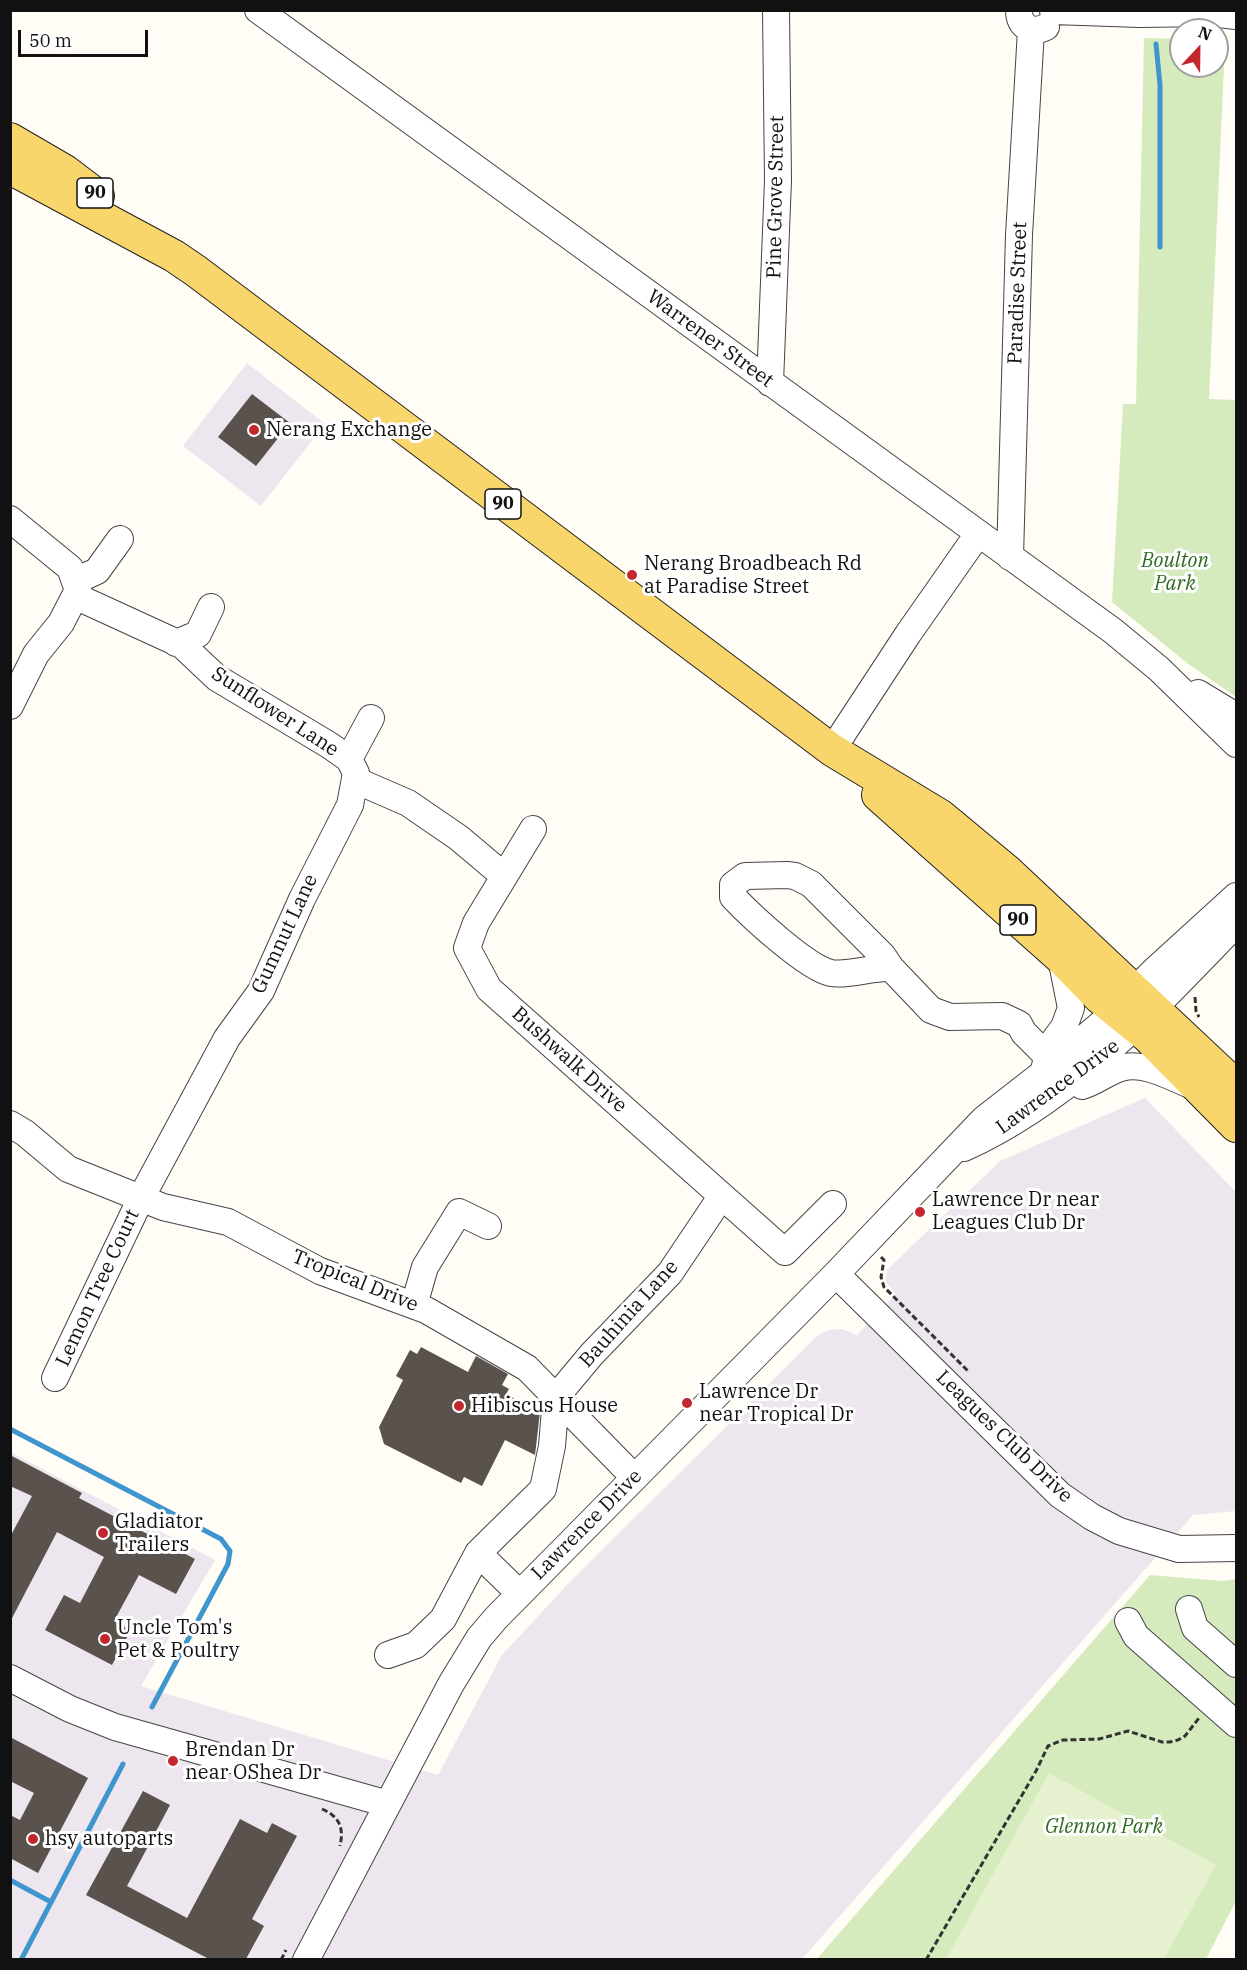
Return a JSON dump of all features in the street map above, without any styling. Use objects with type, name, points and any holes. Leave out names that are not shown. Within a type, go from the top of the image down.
[{"type":"main road","name":"90","points":[[10,139],[65,171],[118,210],[174,256],[832,750],[941,816],[1006,870],[1135,1009],[1202,1090],[1236,1126]]},
{"type":"main road","name":"90","points":[[10,168],[174,256]]},
{"type":"main road","name":"90","points":[[832,750],[891,807],[1061,958],[1099,997],[1135,1009],[1236,1086]]},
{"type":"street","name":"Warrener Street","points":[[258,10],[1113,632],[1160,669],[1236,744]]},
{"type":"street","name":"Pine Grove Street","points":[[770,383],[778,180],[776,10]]},
{"type":"street","points":[[1025,20],[1038,30],[1047,26],[1051,21],[1053,11],[1140,14],[1211,13],[1236,16]]},
{"type":"street","name":"Paradise Street","points":[[1010,557],[1025,20]]},
{"type":"street","name":"Sunflower Lane","points":[[10,519],[70,568],[75,589],[182,645],[217,678],[329,745],[352,770],[408,803],[459,838],[504,876]]},
{"type":"street","points":[[832,750],[908,634],[978,534]]},
{"type":"street","points":[[10,706],[36,654],[61,623],[75,589],[97,571],[120,539]]},
{"type":"street","points":[[176,643],[198,634],[211,607]]},
{"type":"street","name":"Warrener Street","points":[[1160,669],[1236,716]]},
{"type":"street","name":"Gumnut Lane","points":[[141,1198],[227,1038],[261,991],[307,888],[350,806],[352,770],[371,718]]},
{"type":"street","name":"Bushwalk Drive","points":[[533,829],[476,923],[467,948],[489,989],[785,1252],[832,1204]]},
{"type":"street","points":[[891,968],[875,967],[842,974],[829,972],[809,964],[733,897],[733,885],[746,876],[787,875],[811,884],[884,956],[891,968],[931,1010],[950,1017],[1002,1016],[1015,1020],[1050,1074],[1086,1085],[1123,1067],[1146,1067],[1202,1090]]},
{"type":"street","points":[[1135,1009],[1236,896]]},
{"type":"street","points":[[1135,1009],[1236,924]]},
{"type":"street","points":[[1050,1074],[1050,1046],[1064,1027],[1071,1008],[1061,958]]},
{"type":"street","name":"Lawrence Drive","points":[[296,1954],[388,1804],[467,1656],[490,1624],[721,1392],[952,1154],[993,1135],[1050,1074],[1135,1009]]},
{"type":"street","name":"Tropical Drive","points":[[10,1124],[25,1133],[68,1169],[163,1207],[228,1222],[320,1271],[426,1310],[527,1368],[634,1477]]},
{"type":"street","name":"Bauhinia Lane","points":[[556,1397],[592,1354],[670,1273],[721,1197]]},
{"type":"street","name":"Lemon Tree Court","points":[[55,1378],[141,1198]]},
{"type":"street","points":[[414,1305],[425,1267],[459,1212],[488,1226]]},
{"type":"street","name":"Leagues Club Drive","points":[[836,1274],[1060,1495],[1092,1517],[1119,1531],[1179,1549],[1236,1548]]},
{"type":"street","points":[[388,1655],[416,1645],[443,1619],[478,1553],[543,1489],[552,1446],[556,1397]]},
{"type":"street","points":[[478,1553],[519,1593]]},
{"type":"street","points":[[1189,1609],[1195,1628],[1236,1664]]},
{"type":"street","points":[[1128,1621],[1136,1636],[1236,1724]]},
{"type":"street","points":[[10,1678],[70,1709],[115,1727],[388,1804]]},
{"type":"path","points":[[866,1243],[884,1260],[881,1277],[884,1287],[970,1374]]},
{"type":"path","points":[[926,1959],[1036,1771],[1048,1746],[1063,1740],[1099,1739],[1128,1731],[1162,1742],[1178,1740],[1212,1703]]},
{"type":"path","points":[[315,1806],[335,1816],[339,1821],[343,1829],[340,1847]]},
{"type":"path","points":[[281,1959],[296,1954]]},
{"type":"shaded area","points":[[247,363],[325,424],[261,506],[183,446]]},
{"type":"shaded area","points":[[1145,1098],[1236,1192],[1236,1511],[1193,1515],[802,1959],[11,1959],[10,1452],[215,1560],[141,1686],[438,1775],[502,1655],[567,1585],[817,1336],[828,1330],[842,1329],[857,1335],[896,1294],[886,1282],[887,1270],[1000,1161]]},
{"type":"green space","name":"Boulton Park","points":[[1144,38],[1169,39],[1169,78],[1223,78],[1209,399],[1236,400],[1236,697],[1187,663],[1112,602],[1123,404],[1136,404]]},
{"type":"green space","name":"Glennon Park","points":[[1150,1575],[1223,1581],[1236,1579],[1236,1901],[1206,1959],[816,1960]]},
{"type":"green space","points":[[1049,1773],[1216,1865],[1164,1959],[946,1959]]},
{"type":"building","name":"Nerang Exchange","points":[[252,394],[290,423],[256,466],[218,437]]},
{"type":"building","name":"Hibiscus House","points":[[421,1347],[468,1372],[476,1356],[508,1374],[502,1385],[509,1389],[506,1394],[540,1412],[535,1455],[505,1440],[482,1486],[464,1477],[461,1483],[384,1444],[379,1427],[403,1380],[396,1376],[410,1350],[417,1354]]},
{"type":"building","points":[[10,1455],[82,1493],[79,1498],[195,1559],[176,1594],[139,1575],[114,1621],[131,1630],[112,1665],[45,1630],[64,1595],[80,1603],[104,1557],[57,1532],[10,1622],[10,1537],[32,1496],[10,1486]]},
{"type":"building","points":[[10,1737],[88,1778],[38,1873],[10,1858],[10,1815],[20,1820],[34,1793],[10,1781]]},
{"type":"building","points":[[143,1791],[170,1805],[127,1886],[187,1918],[240,1819],[267,1833],[272,1823],[297,1836],[252,1919],[264,1926],[246,1959],[209,1959],[86,1895]]},
{"type":"waterway","points":[[1156,44],[1160,85],[1160,247]]},
{"type":"waterway","points":[[10,1429],[221,1539],[230,1551],[228,1564],[152,1707]]},
{"type":"waterway","points":[[21,1960],[123,1764]]},
{"type":"waterway","points":[[10,1880],[51,1902]]},
{"type":"place","name":"Nerang Exchange","points":[[254,430]]},
{"type":"place","name":"Nerang Broadbeach Rd at Paradise Street","points":[[632,575]]},
{"type":"place","name":"Lawrence Dr near Leagues Club Dr","points":[[920,1212]]},
{"type":"place","name":"Lawrence Dr near Tropical Dr","points":[[687,1403]]},
{"type":"place","name":"Hibiscus House","points":[[459,1406]]},
{"type":"place","name":"Gladiator Trailers","points":[[103,1533]]},
{"type":"place","name":"Uncle Tom's Pet & Poultry","points":[[105,1639]]},
{"type":"place","name":"Brendan Dr near OShea Dr","points":[[173,1761]]},
{"type":"place","name":"hsy autoparts","points":[[33,1839]]}]
